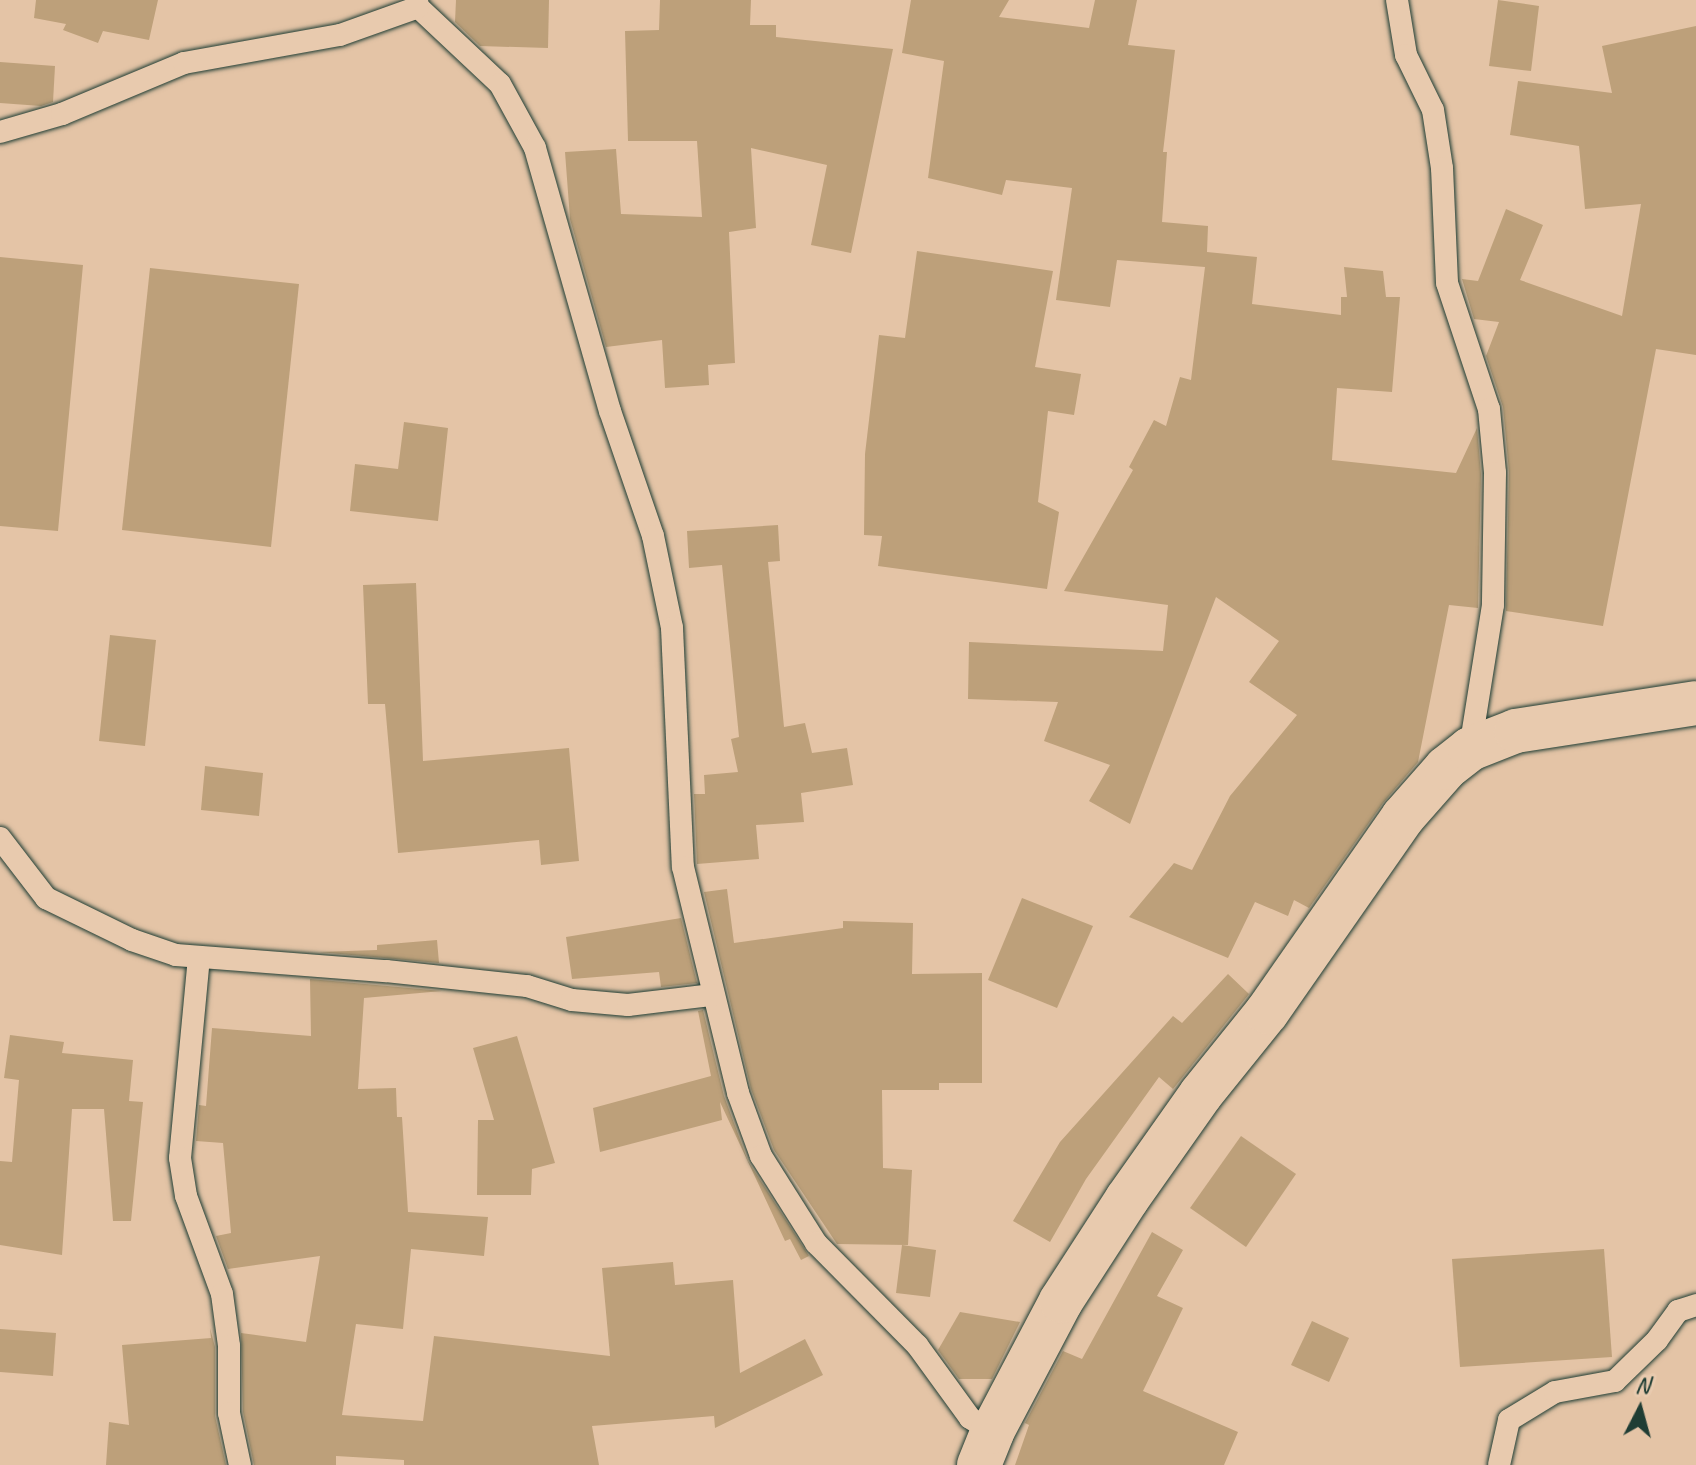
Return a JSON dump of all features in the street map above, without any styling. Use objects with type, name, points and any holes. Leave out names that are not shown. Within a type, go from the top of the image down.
[{"type":"street","points":[[986,1448],[1061,1301],[1135,1188],[1201,1094],[1267,1012],[1403,817],[1446,768],[1470,749],[1516,731],[1696,703]]},
{"type":"lane","points":[[1397,0],[1406,55],[1433,110],[1442,168],[1447,283],[1489,409],[1495,473],[1493,605],[1470,749]]},
{"type":"lane","points":[[0,132],[62,114],[184,63],[340,35],[418,4],[500,84],[535,148],[610,411],[653,536],[672,628],[683,867],[738,1093],[761,1156],[816,1243],[917,1345],[970,1418],[986,1448]]},
{"type":"lane","points":[[0,838],[46,898],[132,940],[176,955],[314,964],[527,986],[572,1000],[628,1005],[712,995]]},
{"type":"lane","points":[[199,957],[180,1158],[186,1196],[222,1294],[229,1346],[229,1413],[240,1465]]},
{"type":"lane","points":[[1499,1465],[1509,1420],[1555,1392],[1615,1381],[1657,1340],[1678,1311],[1696,1305]]},
{"type":"building","points":[[36,0],[158,0],[149,40],[103,31],[98,43],[63,30],[66,24],[34,18]]},
{"type":"building","points":[[456,0],[549,0],[548,48],[480,46],[455,22]]},
{"type":"building","points":[[660,0],[751,0],[750,25],[776,25],[776,37],[893,49],[851,253],[811,245],[827,165],[751,148],[756,228],[729,232],[735,363],[708,365],[709,385],[665,388],[662,340],[606,347],[570,219],[565,152],[616,149],[621,214],[702,217],[697,141],[628,141],[625,31],[659,30]]},
{"type":"building","points":[[911,0],[1009,0],[999,17],[1089,28],[1095,0],[1137,0],[1128,45],[1175,50],[1163,152],[1167,152],[1162,222],[1208,226],[1207,252],[1257,257],[1252,304],[1341,315],[1341,297],[1347,297],[1344,267],[1383,271],[1386,297],[1400,297],[1392,392],[1337,388],[1332,460],[1456,473],[1477,428],[1481,474],[1478,608],[1449,605],[1418,762],[1383,803],[1309,908],[1294,900],[1288,916],[1255,902],[1228,958],[1129,917],[1174,863],[1192,870],[1230,796],[1297,715],[1249,682],[1279,641],[1216,597],[1130,824],[1089,801],[1110,765],[1044,741],[1058,702],[968,699],[969,642],[1163,651],[1168,605],[1064,591],[1133,470],[1129,467],[1154,420],[1166,426],[1180,377],[1191,380],[1205,267],[1117,260],[1110,307],[1056,300],[1072,188],[1006,180],[1002,195],[928,178],[944,61],[902,53]]},
{"type":"building","points":[[1498,0],[1539,6],[1531,71],[1489,66]]},
{"type":"building","points":[[1696,26],[1696,355],[1656,349],[1603,626],[1506,611],[1509,472],[1503,407],[1486,356],[1499,322],[1474,319],[1462,279],[1478,281],[1506,209],[1543,225],[1520,280],[1622,316],[1641,204],[1585,209],[1579,146],[1510,135],[1518,81],[1612,93],[1602,46]]},
{"type":"building","points":[[0,62],[55,66],[53,102],[41,106],[0,103]]},
{"type":"building","points":[[917,251],[1053,271],[1035,367],[1081,374],[1074,415],[1048,411],[1038,502],[1059,512],[1047,589],[878,566],[882,536],[864,535],[865,454],[879,335],[905,338]]},
{"type":"building","points":[[0,257],[83,265],[58,531],[0,526]]},
{"type":"building","points":[[150,268],[299,284],[271,547],[122,530]]},
{"type":"building","points":[[404,422],[448,428],[438,521],[350,511],[355,464],[398,469]]},
{"type":"building","points":[[778,525],[780,561],[768,562],[784,727],[805,723],[812,753],[847,748],[853,785],[801,793],[804,822],[756,825],[759,859],[697,864],[694,794],[705,794],[704,775],[738,772],[731,739],[739,737],[722,565],[689,568],[687,531]]},
{"type":"building","points":[[416,583],[423,761],[569,748],[579,861],[541,865],[539,840],[398,853],[385,704],[368,704],[363,585]]},
{"type":"building","points":[[110,635],[156,640],[145,746],[99,741]]},
{"type":"building","points":[[205,766],[263,773],[259,816],[201,810]]},
{"type":"building","points":[[727,889],[734,943],[843,928],[843,921],[913,923],[912,974],[982,973],[982,1083],[939,1083],[939,1090],[882,1090],[883,1168],[912,1170],[908,1245],[837,1244],[774,1150],[751,1089],[704,892]]},
{"type":"building","points":[[1022,898],[1093,926],[1057,1008],[988,980]]},
{"type":"building","points":[[681,918],[697,983],[661,987],[659,972],[572,979],[566,937]]},
{"type":"building","points":[[437,940],[439,963],[319,952],[377,950],[377,945]]},
{"type":"building","points":[[1228,974],[1249,994],[1173,1089],[1159,1077],[1086,1179],[1050,1242],[1013,1221],[1060,1142],[1173,1016],[1182,1023]]},
{"type":"building","points":[[310,979],[442,991],[364,998],[358,1089],[396,1088],[397,1117],[402,1117],[408,1212],[488,1217],[484,1256],[411,1249],[403,1329],[356,1324],[342,1415],[423,1421],[434,1336],[610,1356],[602,1268],[673,1262],[675,1285],[733,1280],[740,1373],[805,1339],[823,1375],[715,1428],[714,1416],[592,1426],[599,1465],[404,1465],[404,1460],[336,1456],[336,1465],[254,1465],[243,1412],[241,1333],[306,1342],[320,1256],[228,1269],[216,1236],[231,1233],[223,1143],[196,1141],[199,1105],[206,1106],[212,1028],[311,1036]]},
{"type":"building","points":[[703,1010],[724,1096],[748,1161],[809,1256],[801,1260],[790,1239],[785,1241],[720,1102],[722,1120],[600,1152],[593,1108],[711,1076],[698,1011]]},
{"type":"building","points":[[10,1035],[64,1042],[62,1053],[133,1060],[129,1101],[143,1102],[131,1221],[113,1221],[104,1109],[72,1109],[62,1255],[0,1245],[0,1161],[12,1162],[19,1080],[4,1078]]},
{"type":"building","points":[[517,1036],[555,1163],[532,1169],[531,1195],[477,1195],[478,1120],[494,1120],[473,1048]]},
{"type":"building","points":[[1241,1136],[1296,1174],[1246,1247],[1190,1208]]},
{"type":"building","points":[[1152,1232],[1183,1250],[1157,1296],[1183,1308],[1143,1391],[1238,1432],[1224,1465],[1015,1465],[1029,1425],[1025,1423],[1063,1351],[1082,1359]]},
{"type":"building","points":[[902,1245],[936,1250],[930,1297],[896,1293]]},
{"type":"building","points":[[1604,1249],[1612,1357],[1460,1367],[1452,1259]]},
{"type":"building","points":[[960,1312],[1020,1322],[992,1379],[959,1379],[938,1350]]},
{"type":"building","points":[[1312,1321],[1349,1338],[1329,1382],[1291,1365]]},
{"type":"building","points":[[210,1328],[215,1347],[215,1416],[226,1465],[106,1465],[109,1422],[129,1425],[122,1345],[211,1338]]},
{"type":"building","points":[[0,1329],[56,1333],[53,1376],[0,1372]]}]
